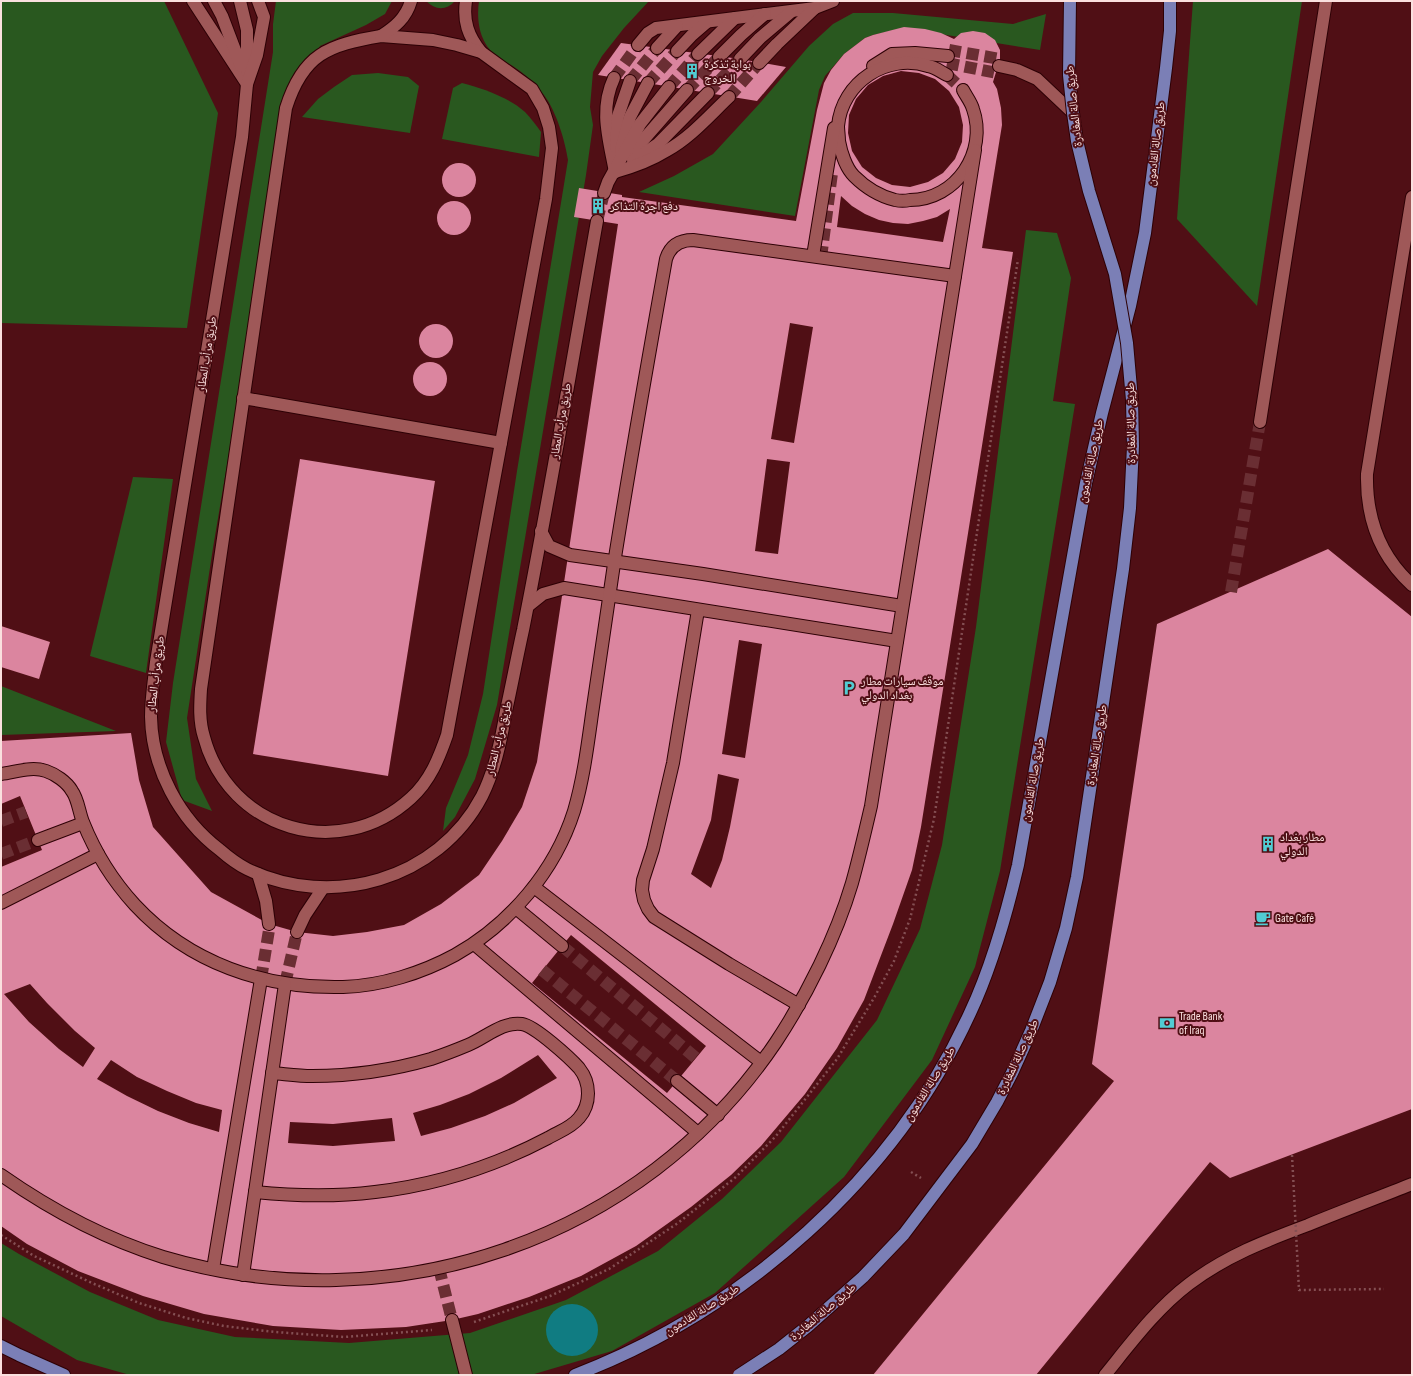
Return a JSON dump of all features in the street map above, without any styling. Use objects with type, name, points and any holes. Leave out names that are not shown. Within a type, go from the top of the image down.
[{"type":"main road","name":"طريق صالة المغادرة","points":[[739,1375],[808,1326],[863,1277],[904,1234],[972,1144],[1012,1074],[1031,1031],[1050,982],[1066,928],[1077,877],[1123,569],[1130,508],[1133,446],[1132,400],[1127,343],[1115,274],[1089,191],[1077,141],[1073,113],[1069,75],[1070,1]]},
{"type":"main road","name":"طريق صالة القادمون","points":[[575,1375],[609,1362],[673,1329],[734,1292],[790,1248],[842,1199],[888,1145],[919,1103],[947,1060],[971,1013],[990,965],[1004,923],[1018,865],[1086,483],[1102,412],[1130,306],[1145,233],[1170,31],[1170,1]]},
{"type":"main road","points":[[1,1346],[64,1375]]},
{"type":"lane","points":[[193,1],[247,84]]},
{"type":"lane","points":[[214,1],[233,43],[247,84]]},
{"type":"lane","points":[[240,1],[247,30],[247,84]]},
{"type":"lane","name":"طريق مرأب المطار","points":[[258,1],[264,17],[256,55],[247,84],[242,137],[156,662],[151,718],[154,746],[162,774],[174,799],[190,823],[210,843],[244,868],[285,883],[323,888],[342,888],[370,883],[398,874],[423,860],[446,842],[465,821],[481,797],[493,771],[500,743],[528,606],[597,221]]},
{"type":"lane","points":[[381,36],[402,20],[411,1]]},
{"type":"lane","points":[[466,1],[465,20],[473,43],[481,52],[532,89],[544,108],[550,127],[552,148],[546,199],[447,735],[439,758],[428,779],[412,797],[394,812],[373,823],[350,830],[326,832],[302,830],[279,824],[258,813],[233,792],[223,780],[211,759],[203,736],[200,713],[201,689],[286,108],[292,90],[301,73],[312,61],[324,52],[338,45],[381,36],[433,40],[481,52]]},
{"type":"lane","points":[[638,45],[648,33],[656,28],[815,8],[833,1]]},
{"type":"lane","points":[[1260,422],[1326,1]]},
{"type":"lane","points":[[759,63],[815,8]]},
{"type":"lane","points":[[740,60],[760,38],[792,11]]},
{"type":"lane","points":[[719,57],[765,14]]},
{"type":"lane","points":[[698,54],[735,18]]},
{"type":"lane","points":[[677,51],[692,35],[708,22]]},
{"type":"lane","points":[[657,48],[677,26]]},
{"type":"lane","points":[[813,256],[836,116],[842,99],[852,84],[865,71],[892,54],[915,53],[948,56]]},
{"type":"lane","points":[[999,66],[1011,61],[1054,93],[1073,113]]},
{"type":"lane","points":[[947,75],[929,66],[909,62],[888,65],[869,74],[853,88],[843,106],[838,126],[841,152],[852,175],[872,192],[896,201],[922,200],[945,190],[964,173],[975,150]]},
{"type":"lane","points":[[614,78],[607,98],[606,115],[615,172]]},
{"type":"lane","points":[[615,172],[618,116],[630,81]]},
{"type":"lane","points":[[615,172],[630,117],[648,83]]},
{"type":"lane","points":[[615,172],[640,124],[669,87]]},
{"type":"lane","points":[[604,192],[608,182],[615,172],[687,90]]},
{"type":"lane","points":[[1,1176],[70,1218],[111,1238],[162,1256],[213,1269],[243,1275],[302,1280],[351,1280],[399,1276],[447,1267],[508,1249],[552,1231],[596,1209],[632,1186],[666,1161],[718,1114],[761,1062],[799,1005],[840,918],[862,846],[871,806],[975,150],[977,129],[973,108],[963,90]]},
{"type":"lane","points":[[615,172],[658,144],[708,93]]},
{"type":"lane","points":[[615,172],[641,164],[667,151],[694,131],[729,97]]},
{"type":"lane","points":[[1412,197],[1367,474],[1367,493],[1372,524],[1382,547],[1391,563],[1412,585]]},
{"type":"lane","points":[[1,774],[30,768],[46,771],[60,778],[73,791],[83,823],[98,854],[116,881],[136,905],[159,927],[184,946],[213,962],[237,972],[261,979],[318,988],[350,987],[382,982],[413,974],[443,962],[474,944],[516,908],[534,887],[547,867],[561,843],[574,812],[583,775],[614,561],[664,267],[668,252],[679,242],[686,240],[955,276]]},
{"type":"lane","points":[[243,398],[501,443]]},
{"type":"lane","points":[[541,531],[550,546],[570,555],[819,592],[902,606]]},
{"type":"lane","points":[[528,606],[542,594],[564,588],[897,641]]},
{"type":"lane","points":[[698,610],[673,763],[653,849],[643,880],[642,890],[644,900],[654,917],[799,1005]]},
{"type":"lane","points":[[38,840],[83,823]]},
{"type":"lane","points":[[1,903],[98,854]]},
{"type":"lane","points":[[258,874],[266,901],[269,924]]},
{"type":"lane","points":[[534,887],[761,1062]]},
{"type":"lane","points":[[297,932],[305,915],[323,888]]},
{"type":"lane","points":[[516,908],[562,946]]},
{"type":"lane","points":[[474,944],[698,1133]]},
{"type":"lane","points":[[213,1269],[261,979]]},
{"type":"lane","points":[[243,1275],[285,984]]},
{"type":"lane","points":[[255,1192],[293,1196],[334,1196],[416,1186],[456,1176],[501,1160],[568,1127],[578,1120],[588,1099],[588,1087],[584,1076],[577,1067],[536,1030],[521,1024],[512,1024],[504,1027],[469,1045],[431,1059],[393,1068],[354,1074],[312,1076],[272,1073]]},
{"type":"lane","points":[[677,1081],[718,1114]]},
{"type":"lane","points":[[1105,1375],[1166,1303],[1188,1284],[1212,1267],[1265,1241],[1412,1184]]},
{"type":"lane","points":[[452,1320],[466,1375]]},
{"type":"path","points":[[1292,1155],[1300,1290],[1384,1289]]},
{"type":"green space","points":[[1,1],[164,1],[218,113],[187,328],[1,323]]},
{"type":"green space","points":[[276,1],[392,1],[385,14],[366,25],[320,46],[304,79],[289,97],[213,548],[187,718],[196,779],[212,811],[182,800],[166,742],[173,683],[273,52],[273,24]]},
{"type":"green space","points":[[426,1],[455,1],[444,8],[437,8]]},
{"type":"green space","points":[[479,1],[649,1],[624,28],[602,56],[593,72],[590,107],[593,125],[586,175],[497,705],[475,779],[455,817],[443,831],[446,808],[468,755],[483,694],[517,471],[568,160],[559,126],[544,95],[525,75],[499,58],[487,47],[479,25]]},
{"type":"green space","points":[[1193,1],[1302,1],[1257,306],[1177,219]]},
{"type":"green space","points":[[853,13],[893,13],[1013,24],[1046,14],[1040,50],[903,28],[865,38],[844,54],[825,76],[819,90],[795,216],[639,192],[674,176],[713,154],[761,102],[809,46],[833,24]]},
{"type":"green space","points":[[378,73],[408,77],[419,86],[410,133],[302,117],[318,99],[352,75]]},
{"type":"green space","points":[[462,83],[495,94],[512,102],[525,112],[541,132],[539,157],[442,139],[453,88]]},
{"type":"green space","points":[[1026,230],[1057,233],[1071,278],[1053,401],[1075,404],[1000,871],[975,967],[932,1060],[844,1177],[715,1293],[612,1351],[531,1375],[130,1375],[77,1360],[1,1316],[1,1243],[90,1292],[158,1320],[235,1337],[349,1343],[470,1333],[566,1300],[658,1251],[722,1199],[781,1142],[877,1020],[920,929],[942,845],[976,627]]},
{"type":"green space","points":[[133,477],[173,479],[146,673],[90,656]]},
{"type":"green space","points":[[1,686],[116,731],[1,735]]},
{"type":"water","points":[[572,1304],[582,1306],[590,1312],[596,1320],[598,1330],[596,1340],[590,1348],[582,1354],[572,1356],[562,1354],[554,1348],[548,1340],[546,1330],[548,1320],[554,1312],[562,1306]]},
{"type":"building","name":"موقف سيارات مطار بغداد الدولي","points":[[904,27],[925,29],[941,33],[954,39],[961,33],[973,31],[985,33],[995,40],[1000,50],[1000,59],[993,82],[997,89],[1001,108],[1002,125],[982,248],[1013,252],[921,827],[912,870],[864,1000],[837,1048],[805,1094],[761,1146],[731,1175],[691,1207],[636,1246],[581,1276],[529,1297],[478,1314],[452,1320],[406,1327],[341,1330],[273,1326],[204,1314],[143,1296],[78,1271],[27,1244],[1,1226],[1,867],[42,850],[20,796],[1,804],[1,741],[131,733],[139,780],[153,827],[211,892],[269,924],[297,932],[333,936],[367,932],[404,925],[441,904],[479,875],[502,841],[522,807],[537,762],[618,224],[574,217],[579,188],[622,195],[622,197],[796,221],[817,110],[824,83],[831,70],[844,54],[865,38]],"holes":[[[901,71],[919,73],[935,79],[949,91],[959,107],[963,125],[962,142],[955,159],[943,173],[928,182],[910,187],[892,185],[876,178],[862,167],[852,151],[848,133],[849,115],[856,99],[868,85],[883,76]],[[841,196],[852,206],[865,214],[879,220],[893,223],[908,224],[923,221],[937,217],[950,209],[943,242],[837,227]],[[790,323],[813,327],[794,443],[771,439]],[[767,459],[790,462],[778,554],[755,551]],[[739,640],[762,644],[745,758],[722,754]],[[718,774],[739,779],[722,860],[711,888],[691,874],[711,820]],[[571,935],[706,1046],[667,1093],[532,983]],[[30,984],[75,1031],[95,1048],[83,1067],[59,1049],[29,1022],[4,994]],[[538,1055],[557,1078],[514,1103],[485,1116],[451,1128],[421,1136],[413,1113],[469,1094],[501,1078]],[[111,1060],[137,1077],[167,1091],[196,1103],[222,1110],[219,1132],[189,1123],[158,1111],[97,1079]],[[392,1118],[395,1141],[333,1146],[288,1143],[290,1122],[333,1124]]]},
{"type":"building","name":"بوابة تذكرة الخروج","points":[[621,43],[740,59],[786,67],[757,101],[598,75]]},
{"type":"building","points":[[456,163],[462,163],[466,164],[473,170],[476,180],[475,187],[469,194],[462,197],[456,197],[452,196],[445,190],[442,183],[442,177],[443,173],[449,166]]},
{"type":"building","points":[[451,201],[457,201],[461,202],[468,208],[471,218],[470,225],[464,232],[457,235],[451,235],[447,234],[440,228],[437,221],[437,215],[438,211],[444,204]]},
{"type":"building","points":[[433,324],[439,324],[443,325],[450,331],[453,341],[452,348],[446,355],[439,358],[433,358],[429,357],[422,351],[419,344],[419,338],[420,334],[426,327]]},
{"type":"building","points":[[427,362],[433,362],[437,363],[444,369],[447,379],[446,386],[440,393],[433,396],[427,396],[423,395],[416,389],[413,382],[413,376],[414,372],[420,365]]},
{"type":"building","points":[[300,459],[435,481],[388,776],[253,754]]},
{"type":"building","name":"مطار بغداد الدولي","points":[[1328,549],[1412,617],[1412,1109],[1230,1178],[1210,1162],[1036,1375],[873,1375],[1114,1081],[1092,1064],[1157,624]]},
{"type":"building","points":[[1,626],[50,642],[39,679],[1,667]]},
{"type":"tunnel","points":[[614,78],[638,45]]},
{"type":"tunnel","points":[[630,81],[657,48]]},
{"type":"tunnel","points":[[949,50],[1000,59]]},
{"type":"tunnel","points":[[648,83],[677,51]]},
{"type":"tunnel","points":[[669,87],[698,54]]},
{"type":"tunnel","points":[[687,90],[719,57]]},
{"type":"tunnel","points":[[708,93],[740,59]]},
{"type":"tunnel","points":[[729,97],[759,63]]},
{"type":"tunnel","points":[[947,63],[997,73]]},
{"type":"tunnel","points":[[947,75],[963,90]]},
{"type":"tunnel","points":[[821,258],[832,173]]},
{"type":"tunnel","points":[[597,221],[604,193]]},
{"type":"tunnel","points":[[1231,592],[1260,422]]},
{"type":"tunnel","points":[[1,821],[26,812]]},
{"type":"tunnel","points":[[1,854],[38,840]]},
{"type":"tunnel","points":[[261,979],[269,924]]},
{"type":"tunnel","points":[[285,984],[297,932]]},
{"type":"tunnel","points":[[562,946],[696,1058]]},
{"type":"tunnel","points":[[542,970],[677,1081]]},
{"type":"tunnel","points":[[439,1268],[452,1320]]},
{"type":"place","name":"بوابة تذكرة الخروج","points":[[692,71]]},
{"type":"place","name":"دفع اجرة التذاكر","points":[[598,206]]},
{"type":"place","name":"موقف سيارات مطار بغداد الدولي","points":[[849,688]]},
{"type":"place","name":"مطار بغداد الدولي","points":[[1268,844]]},
{"type":"place","name":"Gate Café","points":[[1263,918]]},
{"type":"place","name":"Trade Bank of Iraq","points":[[1167,1023]]}]
